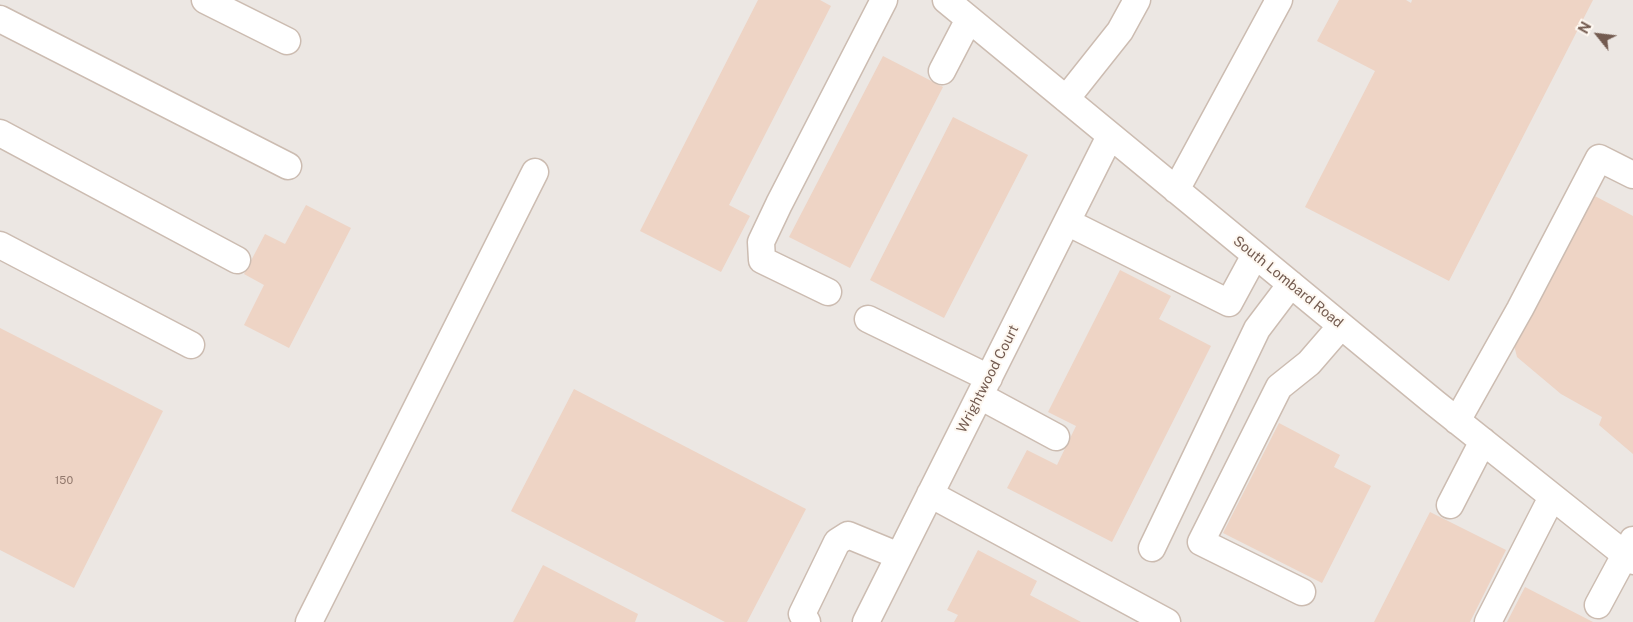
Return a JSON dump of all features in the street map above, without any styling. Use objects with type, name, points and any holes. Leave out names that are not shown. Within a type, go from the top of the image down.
[{"type":"street","points":[[205,0],[287,41]]},
{"type":"street","points":[[828,292],[762,260],[761,242],[884,0]]},
{"type":"street","name":"South Lombard Road","points":[[946,0],[1457,421],[1552,497],[1630,552]]},
{"type":"street","points":[[1066,100],[1120,31],[1137,0]]},
{"type":"street","points":[[1176,190],[1279,0]]},
{"type":"street","points":[[0,18],[288,166]]},
{"type":"street","points":[[942,71],[969,19]]},
{"type":"street","points":[[0,133],[237,260]]},
{"type":"street","name":"Wrightwood Court","points":[[866,622],[1110,136]]},
{"type":"street","points":[[1457,421],[1520,309],[1599,158],[1633,175]]},
{"type":"street","points":[[310,622],[535,172]]},
{"type":"street","points":[[1067,222],[1228,303],[1255,255]]},
{"type":"street","points":[[0,245],[191,345]]},
{"type":"street","points":[[1152,548],[1257,330],[1291,284]]},
{"type":"street","points":[[868,319],[984,387],[1056,437]]},
{"type":"street","points":[[1302,592],[1201,542],[1279,387],[1309,363],[1341,326]]},
{"type":"street","points":[[1450,505],[1482,441]]},
{"type":"street","points":[[930,494],[1167,622]]},
{"type":"street","points":[[1488,622],[1552,497]]},
{"type":"street","points":[[807,622],[802,614],[837,542],[848,535],[899,556]]},
{"type":"street","points":[[1598,605],[1630,552]]},
{"type":"shaded area","points":[[0,0],[1633,0],[1633,622],[0,622]]},
{"type":"building","points":[[758,0],[820,0],[831,6],[729,205],[750,216],[721,272],[640,231]]},
{"type":"building","points":[[1339,0],[1406,0],[1411,3],[1412,0],[1593,0],[1449,281],[1305,207],[1375,71],[1317,41]]},
{"type":"building","points":[[883,56],[943,87],[850,268],[789,237]]},
{"type":"building","points":[[953,117],[1028,155],[944,318],[870,280]]},
{"type":"building","points":[[1591,194],[1633,216],[1633,454],[1599,425],[1602,417],[1561,394],[1517,357],[1514,345]]},
{"type":"building","points":[[306,205],[351,228],[289,348],[244,325],[264,285],[244,274],[265,234],[285,244]]},
{"type":"building","points":[[1120,270],[1171,296],[1159,319],[1211,346],[1112,542],[1007,488],[1027,450],[1057,465],[1076,426],[1048,412]]},
{"type":"building","points":[[0,328],[163,411],[74,588],[0,550]]},
{"type":"building","points":[[574,389],[806,509],[747,622],[725,622],[511,511]]},
{"type":"building","points":[[1279,423],[1340,455],[1334,467],[1371,486],[1322,583],[1223,533]]},
{"type":"building","points":[[1430,512],[1506,550],[1470,622],[1374,622]]},
{"type":"building","points":[[978,550],[1037,581],[1030,595],[1081,622],[954,622],[958,615],[947,610]]},
{"type":"building","points":[[543,565],[638,614],[635,622],[513,622]]},
{"type":"building","points":[[1525,587],[1593,622],[1507,622]]}]
